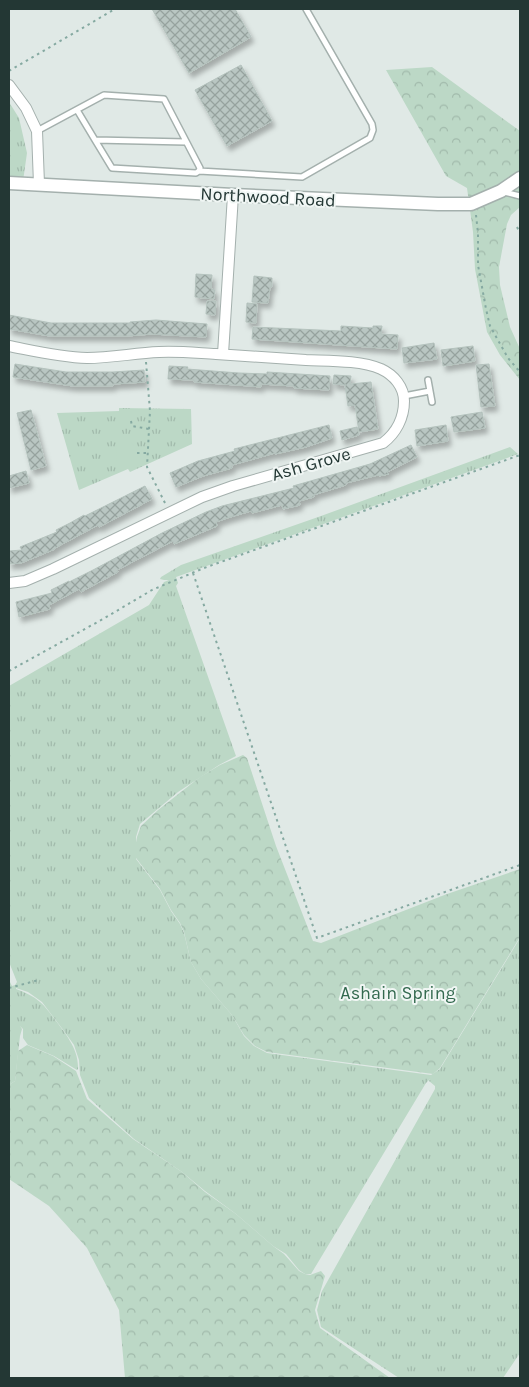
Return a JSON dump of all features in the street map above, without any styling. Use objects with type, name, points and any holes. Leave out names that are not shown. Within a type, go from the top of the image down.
[{"type":"street","points":[[9,85],[26,108],[37,131],[39,184]]},
{"type":"street","name":"Northwood Road","points":[[9,183],[233,195],[471,204],[501,191],[520,178]]},
{"type":"street","points":[[223,354],[233,195]]},
{"type":"street","points":[[9,346],[70,357],[106,357],[160,352],[343,362],[373,366],[391,375],[402,388],[404,396]]},
{"type":"street","name":"Ash Grove","points":[[9,583],[25,581],[53,569],[202,497],[233,486],[383,443],[389,439],[400,422],[404,410],[404,396]]},
{"type":"lane","points":[[77,110],[112,168],[302,177],[370,138],[372,130],[372,124],[306,9]]},
{"type":"lane","points":[[37,131],[104,95],[164,99],[200,168],[199,172]]},
{"type":"lane","points":[[95,140],[186,142]]},
{"type":"lane","points":[[501,191],[520,196]]},
{"type":"lane","points":[[428,380],[432,402]]},
{"type":"lane","points":[[404,396],[430,391]]},
{"type":"path","points":[[9,71],[115,9]]},
{"type":"path","points":[[474,202],[478,233],[478,265],[490,326],[508,358],[520,372]]},
{"type":"path","points":[[518,227],[520,232]]},
{"type":"path","points":[[145,353],[150,411],[147,467],[169,513]]},
{"type":"path","points":[[131,421],[132,426],[149,429]]},
{"type":"path","points":[[137,452],[148,453]]},
{"type":"path","points":[[9,671],[152,590],[193,573],[520,455]]},
{"type":"path","points":[[193,573],[317,938],[520,865]]},
{"type":"path","points":[[9,988],[39,980]]},
{"type":"green space","points":[[432,67],[520,131],[520,207],[511,215],[507,224],[499,267],[500,285],[510,327],[520,349],[520,380],[500,355],[487,332],[475,269],[473,232],[467,188],[446,176],[386,70]]},
{"type":"green space","points":[[9,102],[19,118],[27,153],[23,181],[9,180]]},
{"type":"green space","points":[[119,408],[191,409],[192,444],[130,472],[128,469],[79,490],[57,413],[119,411]]},
{"type":"green space","points":[[117,442],[130,442],[135,446],[137,454],[131,461],[116,461]]},
{"type":"green space","points":[[510,447],[518,454],[176,577],[178,583],[176,586],[236,756],[178,792],[140,824],[136,837],[136,859],[160,890],[180,924],[191,962],[201,979],[232,1015],[244,1036],[254,1046],[267,1053],[431,1075],[440,1069],[520,938],[520,1353],[503,1378],[399,1378],[321,1327],[317,1310],[322,1291],[435,1089],[435,1086],[429,1081],[430,1079],[311,1274],[305,1274],[299,1270],[286,1254],[273,1246],[182,1172],[134,1139],[89,1098],[80,1075],[79,1060],[74,1045],[42,1002],[28,992],[16,988],[29,994],[44,1005],[74,1048],[78,1069],[28,1045],[23,1038],[23,1029],[20,1026],[22,1029],[15,1081],[9,1085],[9,980],[12,986],[17,982],[9,962],[9,686],[149,605],[164,582],[169,580],[160,579],[161,577],[181,565]]},
{"type":"green space","name":"Ashain Spring","points":[[243,755],[247,758],[276,846],[313,941],[321,943],[447,894],[520,869],[520,937],[440,1068],[433,1074],[267,1052],[255,1046],[244,1035],[232,1015],[201,979],[191,962],[180,923],[160,889],[136,858],[137,837],[141,826],[200,777],[220,765]]},
{"type":"green space","points":[[27,1045],[53,1056],[76,1071],[87,1099],[133,1139],[182,1172],[205,1192],[236,1214],[284,1254],[299,1271],[310,1275],[321,1271],[325,1276],[315,1310],[320,1328],[390,1378],[125,1378],[119,1310],[87,1248],[49,1206],[9,1179],[9,1085],[15,1081],[18,1051]]},
{"type":"building","points":[[152,9],[235,9],[251,37],[189,73]]},
{"type":"building","points":[[241,65],[272,121],[227,146],[195,90]]},
{"type":"building","points":[[196,274],[212,275],[211,289],[215,290],[214,299],[195,297]]},
{"type":"building","points":[[254,276],[272,278],[268,303],[252,302]]},
{"type":"building","points":[[207,301],[216,301],[215,315],[206,314]]},
{"type":"building","points":[[247,303],[257,304],[256,323],[246,322]]},
{"type":"building","points":[[9,315],[51,323],[130,323],[156,320],[207,324],[206,337],[152,334],[127,336],[50,336],[9,329]]},
{"type":"building","points":[[341,326],[373,328],[373,326],[382,326],[381,334],[398,335],[397,349],[252,339],[253,327],[341,331]]},
{"type":"building","points":[[434,343],[437,359],[404,363],[402,348]]},
{"type":"building","points":[[473,346],[475,361],[443,366],[441,350]]},
{"type":"building","points":[[15,364],[66,372],[144,370],[145,382],[113,384],[113,386],[73,386],[13,377]]},
{"type":"building","points":[[489,364],[495,406],[481,407],[476,365]]},
{"type":"building","points":[[169,366],[239,373],[267,374],[267,372],[330,376],[329,390],[261,384],[261,387],[168,379]]},
{"type":"building","points":[[334,375],[351,376],[350,384],[371,382],[378,429],[359,432],[355,405],[348,406],[346,385],[333,384]]},
{"type":"building","points":[[31,410],[46,466],[31,470],[17,413]]},
{"type":"building","points":[[482,412],[485,428],[454,432],[451,417]]},
{"type":"building","points":[[329,425],[332,438],[306,447],[232,465],[232,468],[203,476],[176,487],[170,473],[198,461],[235,451],[234,449]]},
{"type":"building","points":[[446,425],[448,441],[417,446],[415,430]]},
{"type":"building","points":[[357,427],[359,435],[342,440],[340,431]]},
{"type":"building","points":[[411,445],[417,457],[387,472],[389,474],[346,483],[346,485],[299,501],[300,505],[283,509],[282,505],[252,513],[251,511],[216,522],[217,526],[174,544],[173,541],[117,570],[118,572],[81,592],[79,589],[49,605],[50,609],[19,617],[16,602],[52,593],[51,590],[206,512],[222,506],[294,488],[293,486],[370,464]]},
{"type":"building","points":[[26,471],[29,483],[9,488],[9,476]]},
{"type":"building","points":[[145,486],[152,499],[99,527],[98,525],[55,549],[21,563],[9,564],[9,551],[22,550],[20,547],[57,532],[56,530],[84,515]]}]
